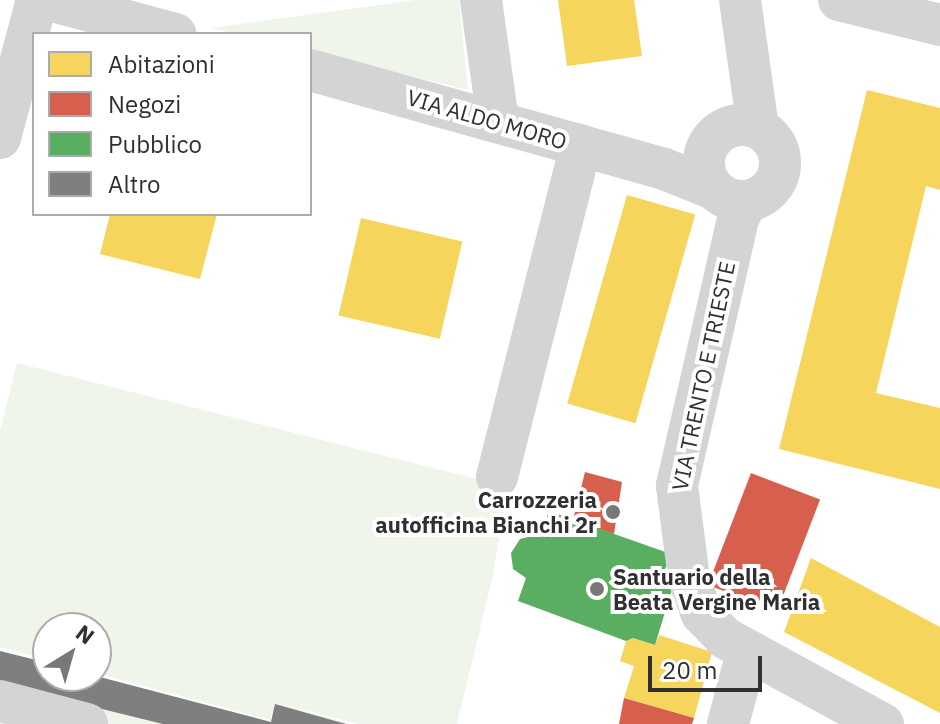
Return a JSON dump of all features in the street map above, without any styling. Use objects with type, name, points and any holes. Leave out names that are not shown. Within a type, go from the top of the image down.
[{"type":"street","points":[[0,138],[37,0]]},
{"type":"street","points":[[49,0],[168,32]]},
{"type":"street","points":[[171,0],[175,32]]},
{"type":"street","points":[[481,0],[498,121]]},
{"type":"street","points":[[740,0],[751,72],[749,126]]},
{"type":"street","points":[[839,0],[940,25]]},
{"type":"street","name":"VIA ALDO MORO","points":[[312,71],[664,169],[727,192]]},
{"type":"street","points":[[749,126],[776,146],[780,172],[767,193],[727,192],[722,130],[749,126]]},
{"type":"street","points":[[497,477],[581,145]]},
{"type":"street","name":"VIA TRENTO E TRIESTE","points":[[727,192],[676,507],[689,579],[702,614],[747,653],[883,724]]},
{"type":"street","points":[[728,724],[747,653]]},
{"type":"street","points":[[0,701],[87,724]]},
{"type":"shaded area","points":[[415,0],[459,0],[468,90],[312,52],[312,32],[228,32],[211,28]]},
{"type":"shaded area","points":[[17,363],[508,487],[493,575],[457,724],[358,724],[275,702],[350,724],[0,724],[0,651],[32,659],[32,692],[112,692],[112,680],[271,722],[274,710],[270,720],[112,677],[112,612],[32,612],[32,656],[0,647],[0,431]]},
{"type":"building: Abitazioni","points":[[558,0],[634,0],[642,56],[567,66]]},
{"type":"building: Abitazioni","points":[[867,90],[940,108],[940,190],[926,186],[876,393],[940,408],[940,489],[779,449]]},
{"type":"building: Abitazioni","points":[[627,195],[695,215],[635,423],[567,404]]},
{"type":"building: Abitazioni","points":[[110,216],[216,216],[200,279],[100,254]]},
{"type":"building: Abitazioni","points":[[361,218],[462,241],[440,339],[339,315]]},
{"type":"building: Abitazioni","points":[[811,558],[940,627],[940,713],[784,632]]},
{"type":"building: Abitazioni","points":[[659,635],[712,652],[694,718],[624,698],[634,666],[620,661],[626,641],[633,638],[655,645]]},
{"type":"building: Negozi","points":[[585,472],[622,482],[614,534],[573,520]]},
{"type":"building: Negozi","points":[[751,473],[820,500],[777,612],[708,585]]},
{"type":"building: Negozi","points":[[624,698],[694,718],[692,724],[619,724]]},
{"type":"building: Pubblico","name":"Santuario della Beata Vergine Maria","points":[[549,511],[671,554],[665,569],[677,573],[655,645],[633,638],[626,641],[518,601],[526,578],[513,569],[511,553],[520,539],[540,534]]},
{"type":"building: Altro","points":[[0,651],[32,659],[32,692],[0,684]]},
{"type":"building: Altro","points":[[112,680],[271,722],[275,704],[346,724],[163,724],[33,692],[112,692]]},
{"type":"place","name":"Carrozzeria autofficina Bianchi 2r","points":[[613,512]]},
{"type":"place","name":"Santuario della Beata Vergine Maria","points":[[597,589]]}]
